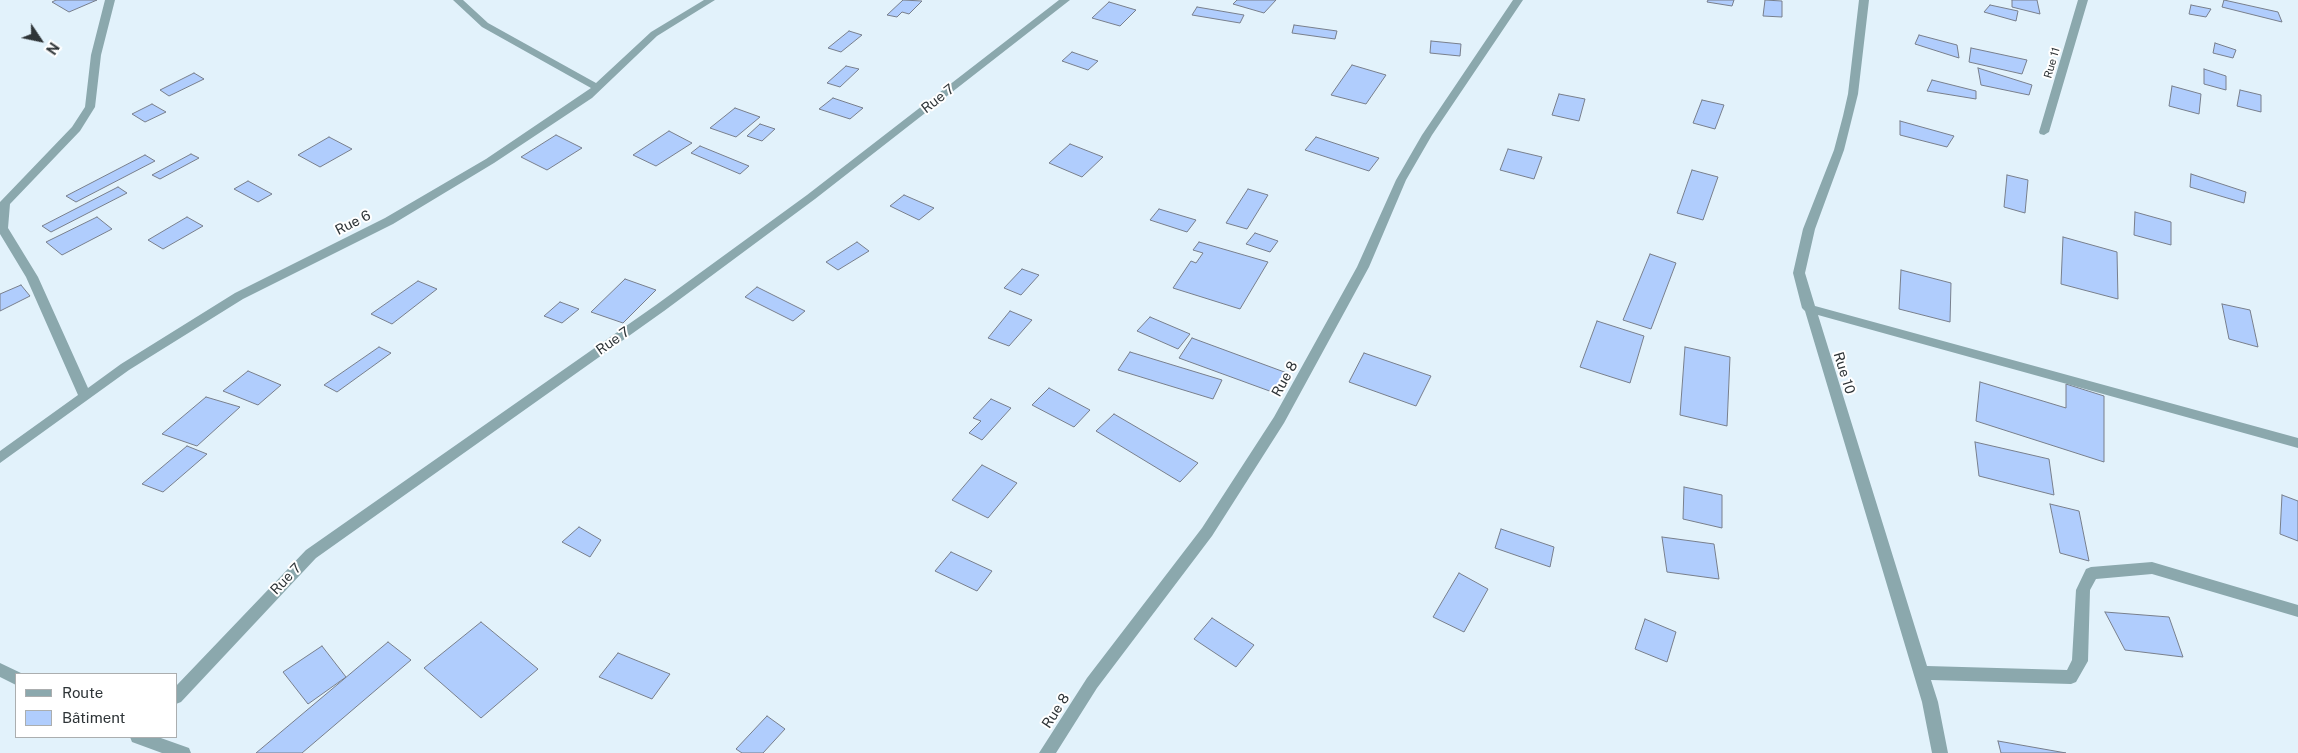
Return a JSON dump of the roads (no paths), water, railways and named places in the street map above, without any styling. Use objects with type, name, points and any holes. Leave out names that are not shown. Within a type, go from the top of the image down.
[{"type":"street","points":[[85,396],[32,277],[2,228],[5,203],[76,129],[90,107],[96,55],[110,0]]},
{"type":"street","points":[[458,0],[485,25],[596,87]]},
{"type":"street","name":"Rue 6","points":[[0,458],[125,366],[239,296],[389,221],[490,161],[571,108],[617,71],[654,34],[710,0]]},
{"type":"street","name":"Rue 7","points":[[178,695],[311,554],[660,308],[811,197],[1065,0]]},
{"type":"street","name":"Rue 8","points":[[1047,753],[1092,683],[1207,532],[1279,420],[1363,267],[1401,180],[1427,135],[1518,0]]},
{"type":"street","name":"Rue 10","points":[[1864,0],[1853,94],[1848,116],[1839,150],[1809,229],[1798,273],[1930,702],[1940,753]]},
{"type":"street","name":"Rue 11","points":[[2044,132],[2083,0]]},
{"type":"street","points":[[1808,308],[2298,443]]},
{"type":"street","points":[[1921,673],[2071,677],[2080,661],[2083,590],[2091,573],[2152,568],[2298,611]]},
{"type":"street","points":[[0,670],[15,678]]},
{"type":"street","points":[[142,738],[182,753]]}]
